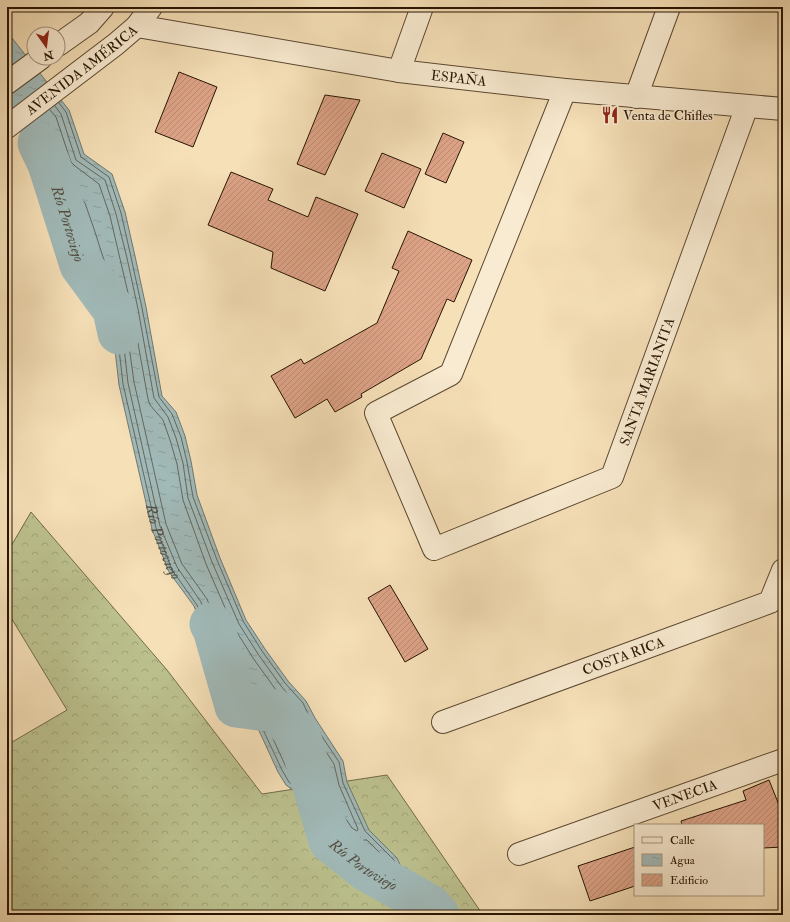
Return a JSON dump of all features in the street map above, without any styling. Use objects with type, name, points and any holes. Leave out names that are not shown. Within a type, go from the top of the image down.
[{"type":"street","points":[[66,39],[88,22],[103,7]]},
{"type":"street","name":"AVENIDA AMÉRICA","points":[[7,127],[116,44],[136,26],[151,7]]},
{"type":"street","points":[[399,71],[422,7]]},
{"type":"street","points":[[636,97],[669,7]]},
{"type":"street","name":"ESPAÑA","points":[[136,26],[399,71],[565,90],[783,109]]},
{"type":"street","points":[[7,83],[30,66]]},
{"type":"street","name":"SANTA MARIANITA","points":[[565,90],[451,374],[376,413],[434,549],[612,477],[747,106]]},
{"type":"street","name":"COSTA RICA","points":[[443,722],[770,602],[783,570]]},
{"type":"street","name":"VENECIA","points":[[520,854],[783,760]]},
{"type":"green space","points":[[31,512],[167,670],[262,794],[387,775],[483,915],[7,915],[7,745],[67,710],[7,611],[7,553]]},
{"type":"water","points":[[7,36],[12,38],[26,56],[26,66],[34,66],[69,110],[84,154],[112,174],[125,212],[135,256],[162,396],[176,412],[185,436],[197,495],[220,558],[246,620],[288,681],[306,701],[315,718],[343,761],[347,782],[369,830],[397,858],[403,871],[428,887],[449,915],[418,915],[410,908],[396,879],[383,873],[353,879],[354,843],[345,834],[331,813],[302,797],[286,785],[278,772],[255,722],[213,657],[194,606],[169,572],[152,529],[119,385],[115,350],[100,313],[89,263],[73,211],[47,186],[28,139],[7,119]]},
{"type":"building","points":[[179,72],[217,87],[193,147],[155,132]]},
{"type":"building","points":[[325,95],[360,100],[325,175],[297,164]]},
{"type":"building","points":[[443,133],[464,142],[446,183],[425,174]]},
{"type":"building","points":[[382,153],[421,169],[404,208],[365,191]]},
{"type":"building","points":[[231,172],[273,189],[268,200],[308,217],[316,197],[358,214],[325,291],[271,268],[273,252],[208,225]]},
{"type":"building","points":[[408,231],[472,260],[454,302],[447,299],[421,359],[361,394],[362,397],[335,412],[327,399],[295,418],[271,376],[301,359],[304,364],[377,323],[399,271],[392,268]]},
{"type":"building","points":[[390,585],[428,649],[405,662],[368,598]]},
{"type":"building","points":[[769,780],[783,815],[783,847],[764,848],[764,824],[682,824],[681,821],[746,800],[743,791]]},
{"type":"building","points":[[634,847],[634,886],[590,901],[578,866]]},
{"type":"waterway","name":"Río Portoviejo","points":[[39,143],[49,164],[81,265],[114,310],[119,333]]},
{"type":"waterway","name":"Río Portoviejo","points":[[211,624],[214,629],[236,706],[276,711],[299,735],[330,841],[365,869],[430,906],[438,915]]},
{"type":"place","name":"Venta de Chifles","points":[[610,115]]}]
